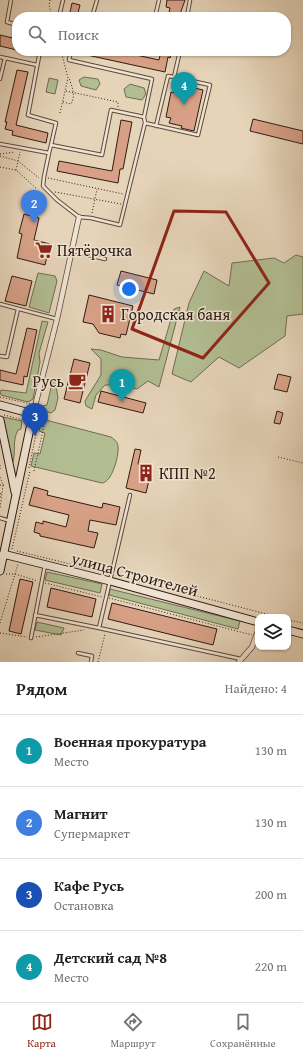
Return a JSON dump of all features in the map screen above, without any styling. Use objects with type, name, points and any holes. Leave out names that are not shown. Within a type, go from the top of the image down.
[{"type":"street","points":[[0,572],[16,496],[26,470],[32,422],[37,414],[35,405],[57,319],[79,217]]},
{"type":"street","points":[[0,405],[37,414]]},
{"type":"street","points":[[0,420],[8,466],[16,496]]},
{"type":"street","points":[[8,466],[26,470]]},
{"type":"street","name":"улица Строителей","points":[[3,554],[20,554],[45,565],[111,578],[255,621]]},
{"type":"street","points":[[291,631],[303,634]]},
{"type":"street","points":[[240,660],[252,647],[255,639]]},
{"type":"lane","points":[[12,0],[7,22],[12,24]]},
{"type":"lane","points":[[60,12],[63,0]]},
{"type":"lane","points":[[93,12],[97,0]]},
{"type":"lane","points":[[155,12],[159,0]]},
{"type":"lane","points":[[188,12],[190,0]]},
{"type":"lane","points":[[39,56],[28,115],[56,123],[43,186],[79,217],[120,224],[145,123],[144,117],[152,79],[69,60],[70,56]]},
{"type":"lane","points":[[174,77],[179,56]]},
{"type":"lane","points":[[0,57],[38,65]]},
{"type":"lane","points":[[0,79],[5,58]]},
{"type":"lane","points":[[145,123],[156,126],[198,135],[210,85],[168,76],[156,126]]},
{"type":"lane","points":[[51,145],[102,155],[111,110],[144,117]]},
{"type":"lane","points":[[0,144],[49,153]]},
{"type":"lane","points":[[72,251],[105,259]]},
{"type":"lane","points":[[0,304],[57,319]]},
{"type":"lane","points":[[0,356],[7,357],[18,309]]},
{"type":"lane","points":[[99,628],[130,495]]},
{"type":"lane","points":[[0,518],[11,521]]},
{"type":"lane","points":[[31,638],[45,565]]},
{"type":"lane","points":[[36,615],[240,660]]},
{"type":"lane","points":[[78,653],[92,656],[91,662]]},
{"type":"path","points":[[50,0],[49,5],[51,12]]},
{"type":"path","points":[[62,56],[74,93],[71,104],[63,102]]},
{"type":"path","points":[[60,113],[68,78]]},
{"type":"path","points":[[65,91],[118,102],[118,112]]},
{"type":"path","points":[[0,155],[20,151],[16,170]]},
{"type":"path","points":[[0,155],[18,161],[39,178]]},
{"type":"path","points":[[0,167],[16,170],[37,189]]},
{"type":"path","points":[[44,177],[128,195]]},
{"type":"path","points":[[91,218],[97,188]]},
{"type":"path","points":[[47,190],[125,205]]},
{"type":"path","points":[[0,397],[35,405]]},
{"type":"path","points":[[0,414],[32,422]]},
{"type":"path","points":[[37,414],[12,550],[20,554],[111,578],[265,614]]},
{"type":"path","points":[[34,471],[46,416]]},
{"type":"path","points":[[278,457],[303,463]]},
{"type":"path","points":[[0,465],[0,470]]},
{"type":"path","points":[[0,477],[3,485],[0,509]]},
{"type":"path","points":[[0,497],[3,485]]},
{"type":"path","points":[[0,623],[20,554]]},
{"type":"path","points":[[0,572],[15,574],[42,582],[255,634]]},
{"type":"path","points":[[291,621],[303,623]]},
{"type":"path","points":[[0,632],[31,638],[84,630]]},
{"type":"path","points":[[98,662],[106,630]]},
{"type":"highlighted area","points":[[174,211],[226,212],[269,283],[203,358],[132,329]]},
{"type":"green space","points":[[84,77],[98,79],[100,84],[96,90],[81,86],[79,80]]},
{"type":"green space","points":[[49,78],[58,80],[55,94],[46,92]]},
{"type":"green space","points":[[130,84],[144,88],[146,94],[142,100],[126,97],[124,89]]},
{"type":"green space","points":[[296,255],[303,257],[303,314],[287,316],[285,336],[239,368],[219,357],[191,382],[172,374],[189,303],[204,271],[229,286],[232,263],[274,258],[284,263]]},
{"type":"green space","points":[[38,273],[55,276],[57,281],[49,313],[29,307]]},
{"type":"green space","points":[[180,307],[159,387],[148,381],[137,389],[118,385],[105,385],[96,395],[92,409],[86,406],[85,401],[101,375],[101,359],[91,349],[101,350],[122,357],[159,360],[174,309]]},
{"type":"green space","points":[[42,321],[48,322],[39,353],[40,362],[33,399],[28,402],[1,395],[0,391],[2,390],[26,393]]},
{"type":"green space","points":[[53,379],[55,380],[58,398],[55,410],[51,413],[42,410],[42,406],[47,405]]},
{"type":"green space","points":[[3,417],[22,421],[21,429],[18,430],[15,438],[13,462],[11,462]]},
{"type":"green space","points":[[42,419],[111,437],[115,440],[118,445],[117,456],[112,474],[106,482],[102,483],[31,466],[34,453],[40,454],[45,433],[39,431]]},
{"type":"green space","points":[[47,572],[102,584],[100,593],[45,580]]},
{"type":"green space","points":[[110,589],[240,621],[238,629],[109,595]]},
{"type":"green space","points":[[37,622],[64,628],[61,635],[35,630]]},
{"type":"building","points":[[167,0],[185,0],[181,12],[169,12],[170,8],[166,7]]},
{"type":"building","points":[[72,3],[80,5],[78,12],[70,12]]},
{"type":"building","points":[[0,35],[12,38],[12,49],[0,46]]},
{"type":"building","points":[[92,56],[141,56],[159,60],[160,56],[171,56],[170,58],[168,57],[165,72]]},
{"type":"building","points":[[17,70],[28,72],[16,125],[48,133],[46,143],[12,135],[13,131],[5,129],[7,122],[5,122]]},
{"type":"building","points":[[190,87],[203,90],[194,131],[169,123],[171,118],[166,117],[171,92],[176,93],[177,89],[184,91],[185,89],[190,90]]},
{"type":"building","points":[[253,119],[303,131],[303,144],[250,131]]},
{"type":"building","points":[[121,120],[132,122],[123,169],[120,169],[118,183],[57,171],[59,161],[112,171]]},
{"type":"building","points":[[24,214],[39,218],[34,240],[50,244],[45,265],[17,258],[22,234],[19,233]]},
{"type":"building","name":"Городская баня","points":[[121,271],[157,280],[154,294],[117,285]]},
{"type":"building","points":[[12,276],[32,281],[26,306],[5,301]]},
{"type":"building","name":"Городская баня","points":[[89,295],[133,306],[126,335],[121,334],[120,338],[99,333],[93,324],[83,322]]},
{"type":"building","points":[[27,328],[37,330],[27,377],[24,376],[23,385],[0,380],[0,370],[16,374]]},
{"type":"building","name":"Русь","points":[[74,359],[90,363],[80,403],[64,399]]},
{"type":"building","points":[[278,374],[291,377],[287,392],[274,389]]},
{"type":"building","points":[[101,391],[146,403],[143,413],[98,402]]},
{"type":"building","points":[[277,411],[283,413],[280,424],[274,423]]},
{"type":"building","name":"КПП №2","points":[[135,449],[141,450],[138,464],[152,467],[146,493],[126,488]]},
{"type":"building","points":[[34,487],[48,491],[47,495],[102,508],[103,503],[120,507],[116,525],[90,520],[88,531],[98,533],[94,548],[40,536],[40,534],[34,532],[36,522],[43,524],[43,521],[66,527],[69,515],[29,505]]},
{"type":"building","points":[[20,579],[33,582],[21,634],[9,631]]},
{"type":"building","points":[[51,588],[96,599],[92,617],[47,607]]},
{"type":"building","points":[[112,603],[217,629],[213,645],[108,619]]},
{"type":"place","name":"Детский сад №8","points":[[184,105]]},
{"type":"place","name":"Магнит","points":[[34,223]]},
{"type":"place","name":"Пятёрочка","points":[[44,250]]},
{"type":"place","name":"Городская баня","points":[[108,314]]},
{"type":"place","name":"Русь","points":[[77,381]]},
{"type":"place","name":"Военная прокуратура","points":[[122,402]]},
{"type":"place","name":"Кафе Русь","points":[[35,436]]},
{"type":"place","name":"КПП №2","points":[[146,473]]}]
